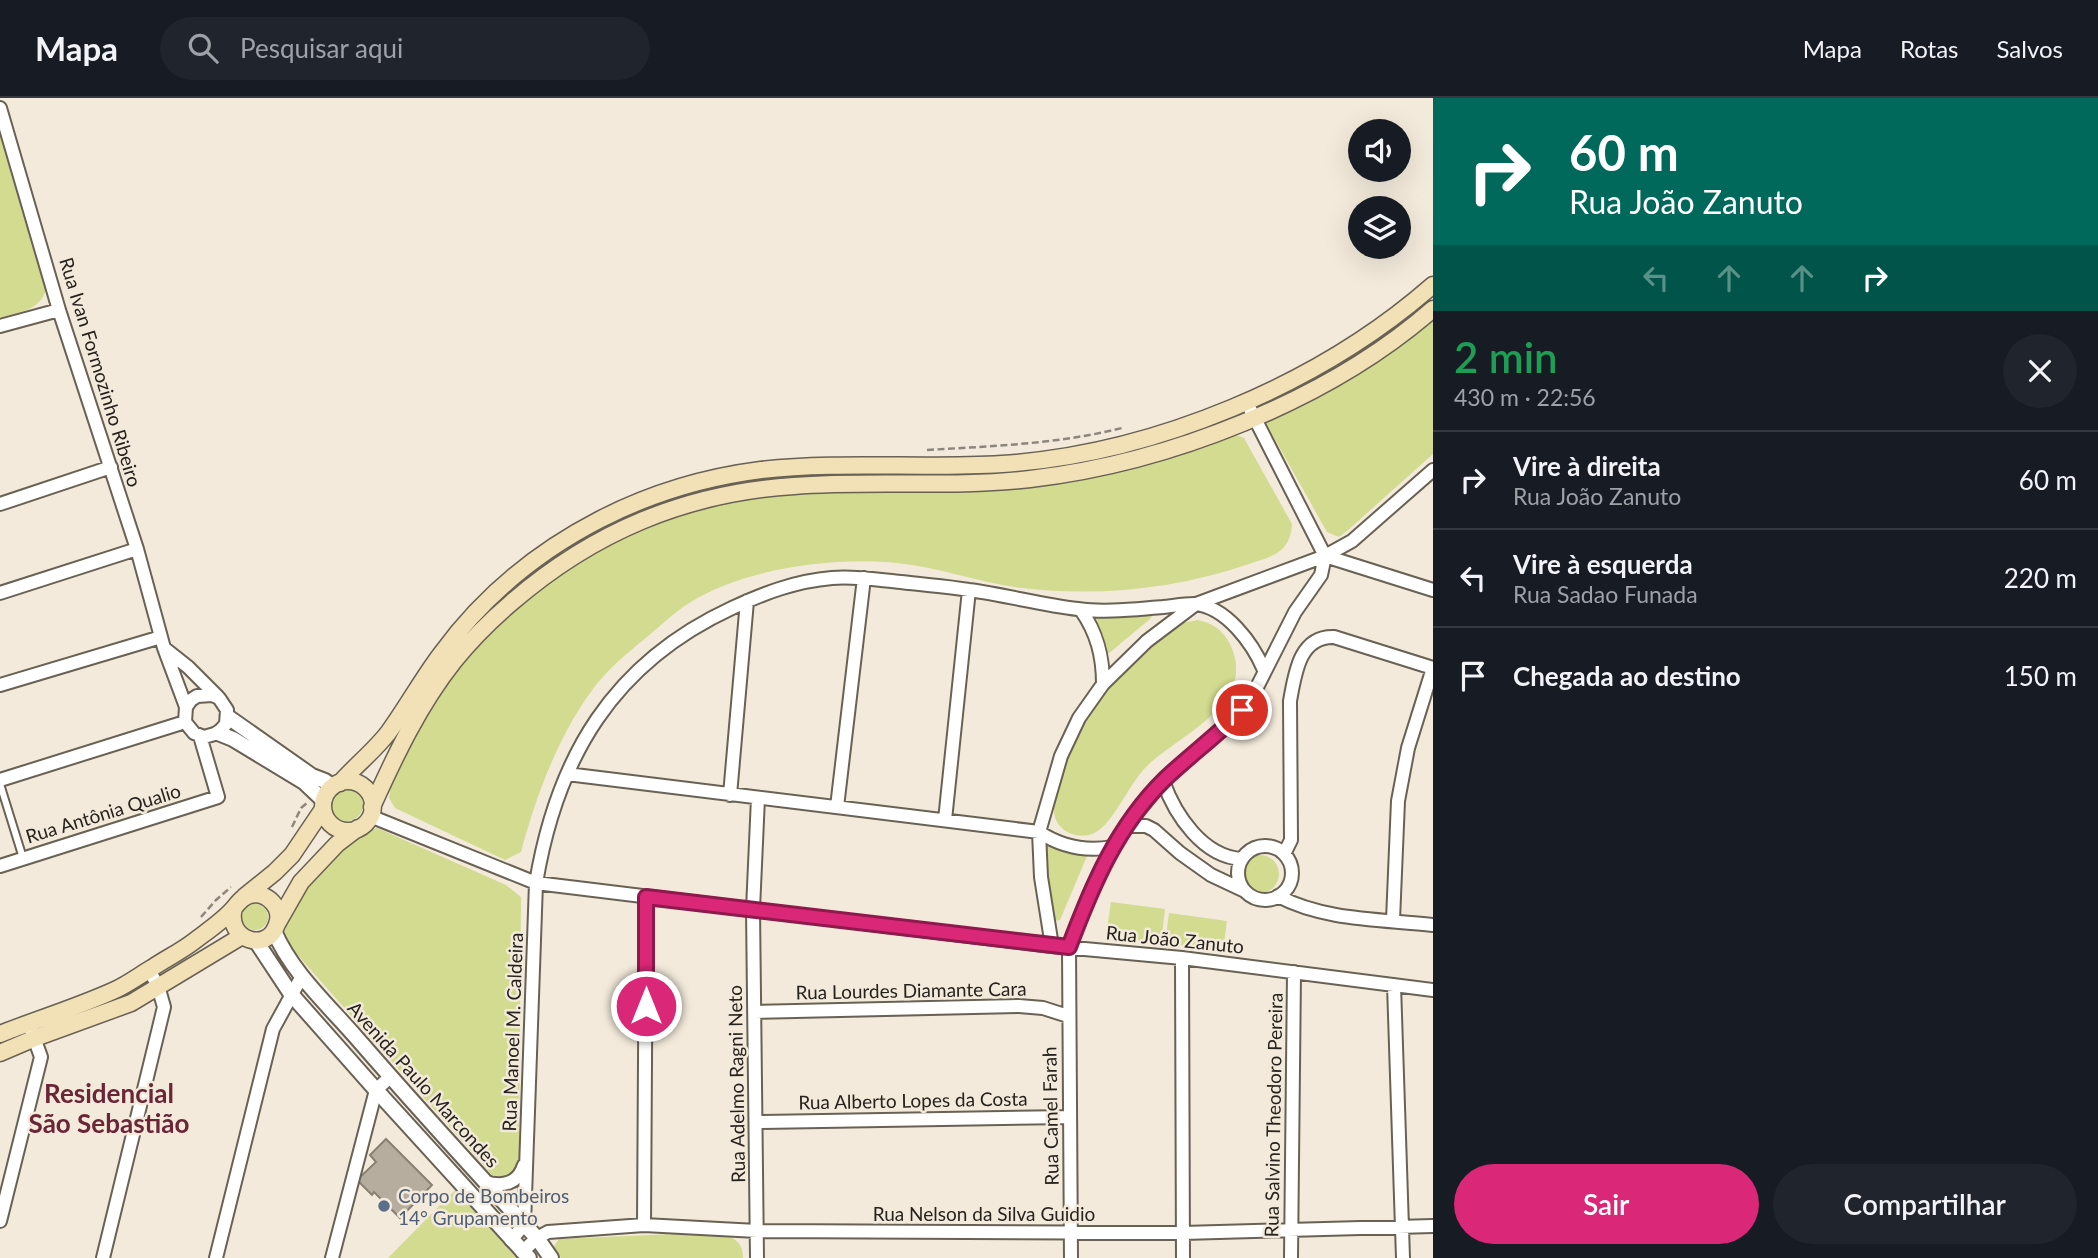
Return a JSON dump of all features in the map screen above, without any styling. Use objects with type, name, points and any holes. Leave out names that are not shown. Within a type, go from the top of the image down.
[{"type":"main road","points":[[0,1053],[31,1031],[105,995],[190,944],[238,897],[275,872],[292,855],[321,802],[387,734],[441,653],[490,597],[544,553],[572,535],[624,508],[684,486],[728,475],[796,467],[1001,464],[1065,456],[1140,440],[1269,392],[1366,338],[1433,285]]},
{"type":"main road","points":[[0,1034],[31,1031],[131,1003],[249,939],[265,939],[275,928],[301,882],[337,844],[363,825],[403,740],[454,661],[479,633],[555,568],[631,524],[688,504],[763,488],[797,485],[1002,482],[1068,474],[1145,457],[1277,409],[1376,353],[1433,309]]},
{"type":"main road","points":[[336,785],[355,783],[363,786],[372,799],[371,812]]},
{"type":"main road","points":[[321,802],[325,816],[335,828],[343,831],[358,828]]},
{"type":"main road","points":[[238,897],[259,894],[266,897],[277,909],[275,928]]},
{"type":"main road","points":[[238,897],[233,923],[249,939]]},
{"type":"street","name":"Rua Ivan Formozinho Ribeiro","points":[[0,108],[59,310],[137,549],[162,643],[186,707]]},
{"type":"street","points":[[0,326],[59,310]]},
{"type":"street","points":[[1069,947],[1089,895],[1112,847],[1126,826],[1163,781],[1242,710],[1255,691],[1295,612],[1321,575],[1325,556],[1246,401]]},
{"type":"street","points":[[0,504],[111,467]]},
{"type":"street","points":[[1052,946],[1041,877],[1039,832],[1061,755],[1079,718],[1103,684],[1147,641],[1196,604],[1325,556],[1352,541],[1433,470]]},
{"type":"street","points":[[0,593],[137,549]]},
{"type":"street","points":[[1325,556],[1433,590]]},
{"type":"street","name":"Rua Manoel M. Caldeira","points":[[524,1225],[536,883],[543,846],[553,809],[567,774],[591,728],[621,687],[658,651],[700,622],[775,589],[834,578],[864,578],[969,590],[1081,610],[1196,604]]},
{"type":"street","points":[[837,807],[864,578]]},
{"type":"street","points":[[945,820],[969,590]]},
{"type":"street","points":[[730,795],[747,601]]},
{"type":"street","points":[[1196,604],[1218,614],[1238,629],[1258,655],[1264,670]]},
{"type":"street","points":[[1081,610],[1096,637],[1103,668],[1103,684]]},
{"type":"street","points":[[1284,854],[1291,840],[1290,701],[1294,679],[1306,648],[1318,639],[1334,637],[1433,668],[1408,748],[1398,801],[1393,920]]},
{"type":"street","points":[[0,685],[162,643],[219,698],[227,710],[226,724],[212,736],[200,736],[188,728],[185,722],[186,707],[191,700],[198,696],[212,695],[219,698]]},
{"type":"street","points":[[228,717],[312,776],[336,785]]},
{"type":"street","points":[[0,782],[185,722]]},
{"type":"street","points":[[218,733],[233,739],[304,782],[321,802]]},
{"type":"street","name":"Rua Antônia Qualio","points":[[0,866],[218,797],[200,736]]},
{"type":"street","points":[[567,774],[1039,832],[1074,848],[1112,847]]},
{"type":"street","points":[[1163,781],[1176,811],[1197,835],[1220,854],[1242,859]]},
{"type":"street","name":"Rua Adelmo Ragni Neto","points":[[758,798],[753,909],[758,1258]]},
{"type":"street","name":"Rua João Zanuto","points":[[371,812],[536,883],[1433,990]]},
{"type":"street","points":[[1126,826],[1139,825],[1154,830],[1211,875],[1258,899],[1278,896],[1288,887],[1292,874],[1284,854],[1266,846],[1252,850],[1242,859],[1239,880],[1246,892]]},
{"type":"street","points":[[1180,852],[1197,835]]},
{"type":"street","points":[[1278,896],[1300,907],[1323,913],[1433,925]]},
{"type":"street","points":[[644,1225],[646,897]]},
{"type":"street","name":"Avenida Paulo Marcondes","points":[[275,928],[281,949],[302,976],[537,1238],[551,1258]]},
{"type":"street","name":"Avenida Paulo Marcondes","points":[[249,939],[291,994],[526,1255]]},
{"type":"street","name":"Rua Camel Farah","points":[[1069,947],[1071,1258]]},
{"type":"street","points":[[1182,958],[1183,1258]]},
{"type":"street","points":[[103,1258],[164,1007],[158,986],[149,970]]},
{"type":"street","name":"Rua Salvino Theodoro Pereira","points":[[1291,1258],[1294,972]]},
{"type":"street","points":[[216,1258],[273,1029],[302,976]]},
{"type":"street","points":[[1394,985],[1403,1258]]},
{"type":"street","name":"Rua Lourdes Diamante Cara","points":[[754,1012],[1019,1006],[1043,1008],[1068,1016]]},
{"type":"street","points":[[0,1221],[41,1057],[31,1031]]},
{"type":"street","points":[[332,1258],[376,1090],[390,1077]]},
{"type":"street","name":"Rua Alberto Lopes da Costa","points":[[757,1122],[1070,1117]]},
{"type":"street","points":[[485,1182],[498,1185],[516,1180],[522,1173],[527,1158]]},
{"type":"street","points":[[511,1240],[524,1225]]},
{"type":"street","name":"Rua Nelson da Silva Guidio","points":[[537,1238],[548,1231],[644,1225],[757,1231],[1183,1233],[1433,1226]]},
{"type":"street","points":[[526,1255],[537,1238]]},
{"type":"lane","points":[[0,782],[23,858]]},
{"type":"path","points":[[291,830],[301,808],[321,802]]},
{"type":"path","points":[[200,918],[216,900],[238,897]]},
{"type":"green space","points":[[0,128],[46,289],[35,306],[3,317],[0,317]]},
{"type":"green space","points":[[1433,316],[1433,454],[1339,537],[1327,532],[1265,422],[1267,418],[1312,399],[1355,375],[1395,348]]},
{"type":"green space","points":[[1231,433],[1244,438],[1292,524],[1288,542],[1271,556],[1191,580],[1107,591],[1022,588],[913,565],[871,561],[815,564],[758,575],[730,583],[683,607],[622,658],[598,682],[580,707],[559,746],[541,788],[521,852],[505,860],[395,808],[389,798],[392,777],[421,721],[458,667],[503,619],[557,575],[640,525],[743,495],[956,490],[1112,473]]},
{"type":"green space","points":[[1152,611],[1150,619],[1108,654],[1091,617],[1092,613]]},
{"type":"green space","points":[[1197,620],[1216,628],[1230,644],[1236,665],[1234,683],[1226,699],[1197,728],[1149,764],[1101,829],[1092,834],[1078,835],[1061,828],[1054,810],[1058,780],[1069,748],[1093,704],[1108,683],[1159,635],[1178,624]]},
{"type":"green space","points":[[347,789],[358,794],[363,805],[358,816],[347,821],[336,816],[331,805],[336,794]]},
{"type":"green space","points":[[377,828],[506,885],[521,897],[519,1155],[516,1170],[506,1177],[492,1175],[287,943],[283,924],[300,891],[359,834]]},
{"type":"green space","points":[[1044,841],[1063,850],[1084,853],[1087,856],[1060,920],[1054,921],[1048,905]]},
{"type":"green space","points":[[1260,855],[1273,861],[1279,874],[1273,887],[1260,893],[1247,887],[1241,874],[1247,861]]},
{"type":"green space","points":[[1111,902],[1165,909],[1161,943],[1106,936]]},
{"type":"green space","points":[[255,904],[264,908],[268,917],[264,926],[255,930],[246,926],[242,917],[246,908]]},
{"type":"green space","points":[[1169,913],[1227,921],[1223,951],[1165,943]]},
{"type":"green space","points":[[458,1188],[519,1258],[388,1258],[449,1196]]},
{"type":"green space","points":[[721,1232],[737,1241],[743,1258],[561,1258],[554,1246],[559,1239]]},
{"type":"building","points":[[386,1139],[432,1185],[400,1218],[374,1192],[372,1195],[357,1180],[376,1162],[370,1155]]},
{"type":"place","name":"Corpo de Bombeiros 14° Grupamento","points":[[384,1206]]},
{"type":"district","name":"Residencial São Sebastião","points":[[109,1108]]},
{"type":"route","points":[[646,1006],[646,897],[1069,947],[1089,895],[1112,847],[1126,826],[1163,781],[1242,710]]}]
